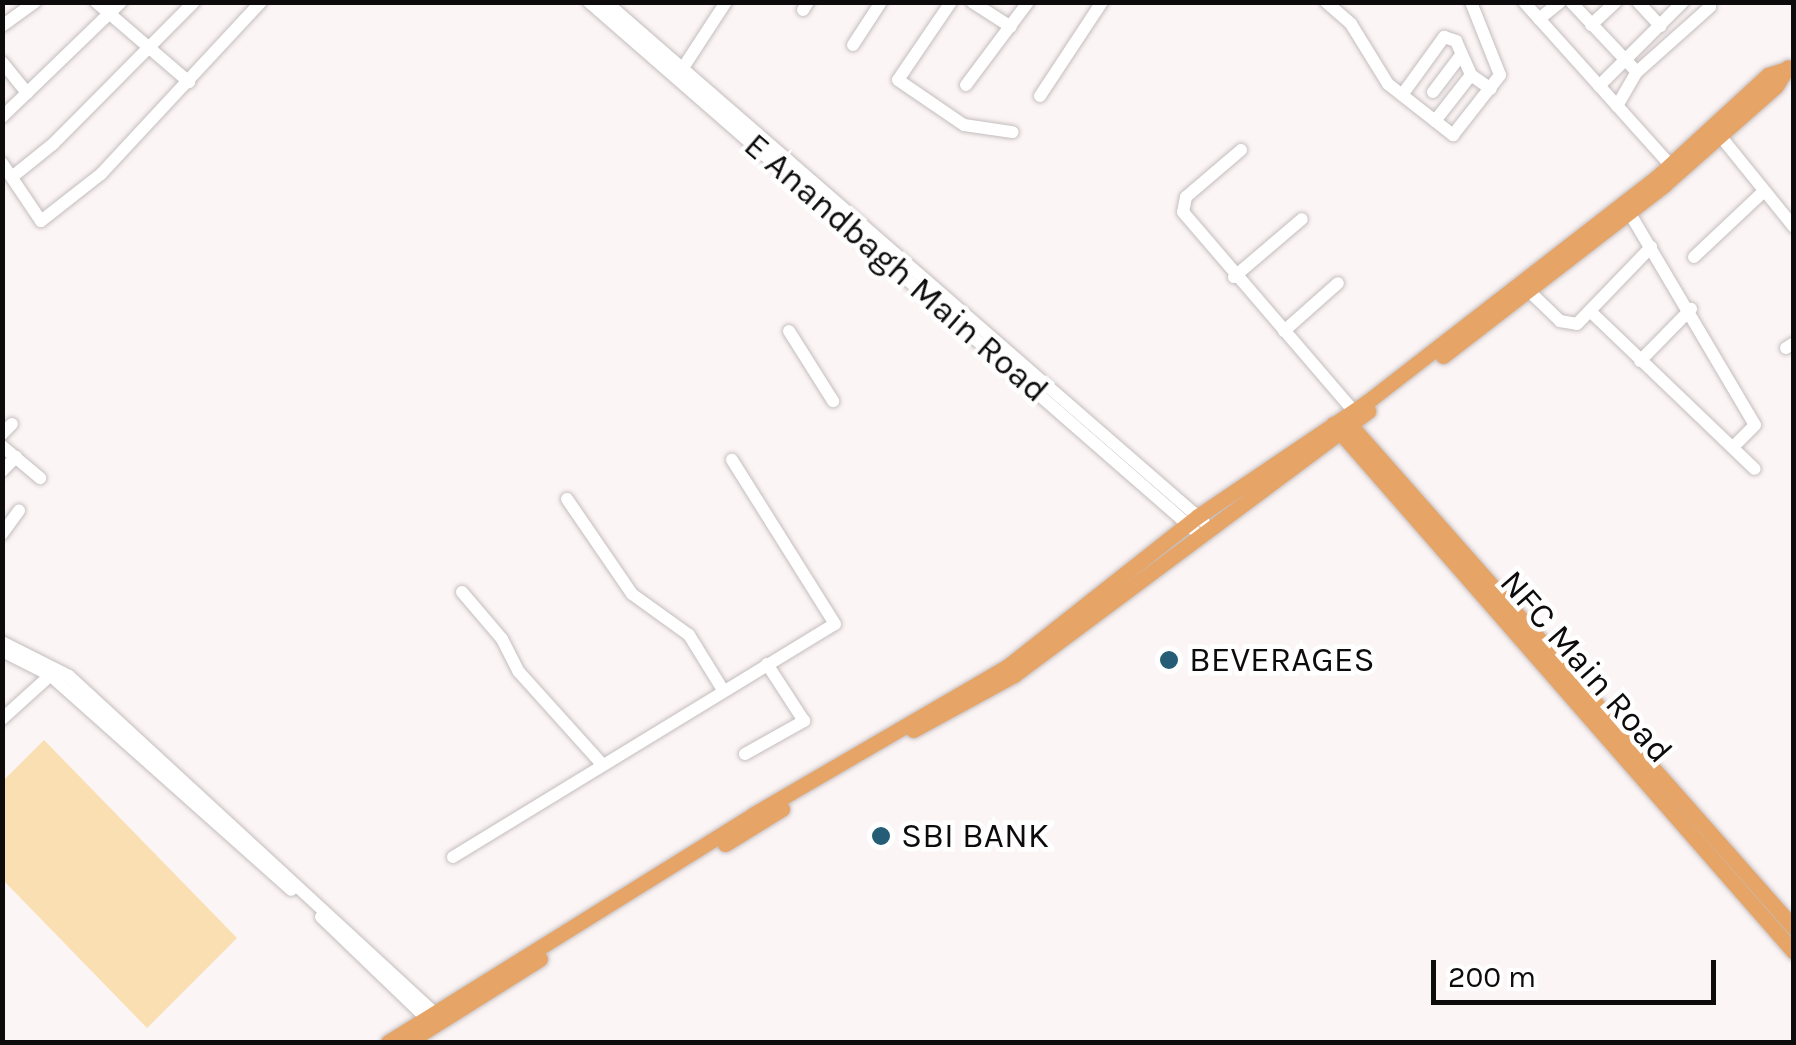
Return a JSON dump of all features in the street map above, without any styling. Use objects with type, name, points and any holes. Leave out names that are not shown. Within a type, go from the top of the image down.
[{"type":"main road","points":[[388,1042],[435,1019],[1008,666],[1528,290],[1720,137],[1790,66]]},
{"type":"main road","points":[[1343,421],[1670,166],[1768,74],[1790,66]]},
{"type":"main road","name":"NFC Main Road","points":[[1343,421],[1794,928]]},
{"type":"main road","name":"NFC Main Road","points":[[1343,421],[1794,952]]},
{"type":"main road","points":[[408,1042],[435,1019]]},
{"type":"street","points":[[2,26],[16,8],[35,2]]},
{"type":"street","points":[[96,2],[189,82]]},
{"type":"street","points":[[2,117],[121,2]]},
{"type":"street","points":[[12,177],[151,48],[194,2]]},
{"type":"street","points":[[2,163],[41,221],[101,174],[261,2]]},
{"type":"street","name":"E Anandbagh Main Road","points":[[589,2],[681,72]]},
{"type":"street","name":"E Anandbagh Main Road","points":[[606,2],[1199,526]]},
{"type":"street","points":[[681,72],[726,2]]},
{"type":"street","points":[[854,45],[881,2]]},
{"type":"street","points":[[952,2],[898,80],[964,125],[1012,132]]},
{"type":"street","points":[[972,2],[1011,27]]},
{"type":"street","points":[[966,85],[1028,2]]},
{"type":"street","points":[[1040,96],[1102,2]]},
{"type":"street","points":[[1326,2],[1351,24],[1384,79],[1453,135],[1491,89],[1498,65],[1471,2]]},
{"type":"street","points":[[1524,2],[1670,166]]},
{"type":"street","points":[[1539,19],[1560,2]]},
{"type":"street","points":[[1571,2],[1637,72]]},
{"type":"street","points":[[1591,25],[1616,2]]},
{"type":"street","points":[[1638,2],[1660,26]]},
{"type":"street","points":[[1598,86],[1683,2]]},
{"type":"street","points":[[1616,106],[1637,72],[1710,7]]},
{"type":"street","points":[[1402,95],[1444,37],[1456,42],[1471,75],[1491,89]]},
{"type":"street","points":[[1433,92],[1460,55]]},
{"type":"street","points":[[2,62],[28,93]]},
{"type":"street","points":[[1435,122],[1471,75]]},
{"type":"street","points":[[1720,137],[1763,192],[1790,218]]},
{"type":"street","points":[[1241,150],[1180,205],[1197,236],[1284,331],[1343,421]]},
{"type":"street","points":[[1694,257],[1763,192]]},
{"type":"street","points":[[1629,212],[1691,309],[1754,425],[1732,447]]},
{"type":"street","points":[[1234,277],[1302,219]]},
{"type":"street","points":[[1528,290],[1568,327],[1590,312],[1651,247]]},
{"type":"street","points":[[1284,331],[1338,284]]},
{"type":"street","points":[[1640,361],[1691,309]]},
{"type":"street","points":[[1590,312],[1754,469]]},
{"type":"street","points":[[789,332],[833,401]]},
{"type":"street","points":[[2,446],[40,478]]},
{"type":"street","points":[[2,472],[16,457]]},
{"type":"street","points":[[453,857],[601,763],[836,624],[732,460]]},
{"type":"street","points":[[567,499],[632,594],[689,634],[723,690]]},
{"type":"street","points":[[2,534],[20,511]]},
{"type":"street","points":[[462,592],[502,639],[519,672],[601,763]]},
{"type":"street","points":[[2,642],[54,672],[435,1019]]},
{"type":"street","points":[[2,651],[54,672]]},
{"type":"street","points":[[745,754],[804,721],[767,664]]},
{"type":"street","points":[[2,719],[54,672]]},
{"type":"shaded area","points":[[44,740],[237,938],[147,1028],[3,880],[3,781]]},
{"type":"place","name":"BEVERAGES","points":[[1169,660]]},
{"type":"place","name":"SBI BANK","points":[[881,836]]}]
